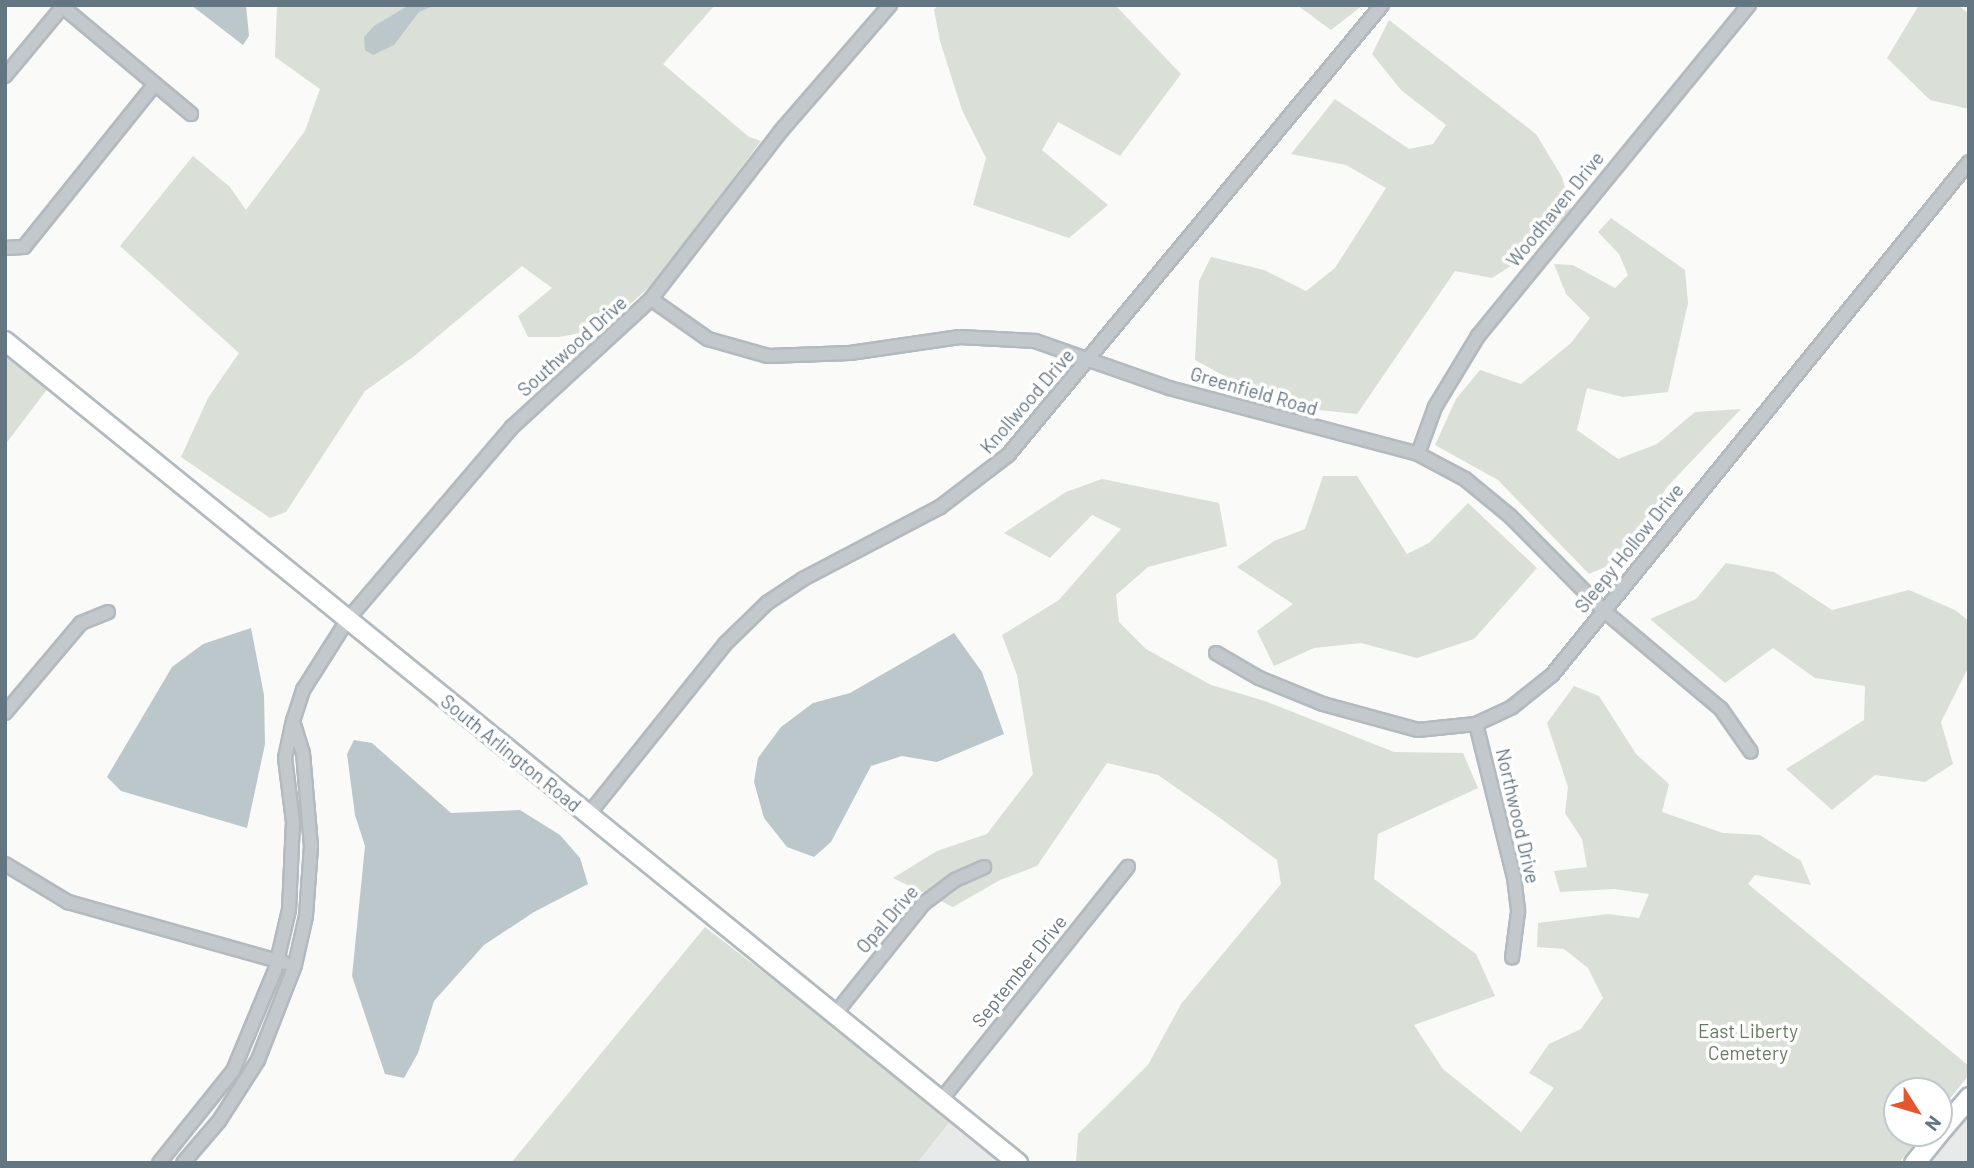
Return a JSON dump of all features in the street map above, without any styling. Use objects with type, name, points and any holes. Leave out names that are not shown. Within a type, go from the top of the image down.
[{"type":"main road","name":"South Arlington Road","points":[[5,341],[1018,1163]]},
{"type":"main road","points":[[1953,1116],[1969,1097]]},
{"type":"main road","points":[[1914,1163],[1927,1147]]},
{"type":"street","name":"Southwood Drive","points":[[159,1163],[233,1070],[277,961],[289,910],[293,822],[285,758],[293,721],[308,681],[348,620],[512,427],[651,299],[850,40],[890,5]]},
{"type":"street","name":"Knollwood Drive","points":[[587,815],[748,620],[803,579],[970,488],[1008,455],[1382,5]]},
{"type":"street","name":"Woodhaven Drive","points":[[1418,454],[1435,407],[1478,335],[1749,5]]},
{"type":"street","points":[[5,76],[64,6],[191,114]]},
{"type":"street","points":[[5,248],[24,247],[155,84]]},
{"type":"street","name":"Sleepy Hollow Drive","points":[[1216,653],[1280,688],[1356,716],[1428,731],[1476,724],[1512,707],[1546,681],[1969,162]]},
{"type":"street","name":"Greenfield Road","points":[[651,299],[708,339],[768,356],[836,354],[996,336],[1056,347],[1088,361],[1273,418],[1418,454],[1485,494],[1603,610],[1721,709],[1751,752]]},
{"type":"street","points":[[5,713],[81,622],[108,611]]},
{"type":"street","points":[[183,1163],[219,1121],[258,1060],[295,965],[306,916],[311,846],[303,753],[293,721]]},
{"type":"street","name":"Northwood Drive","points":[[1476,724],[1514,877],[1518,912],[1513,958]]},
{"type":"street","points":[[5,865],[68,902],[295,965]]},
{"type":"street","name":"Opal Drive","points":[[835,1014],[923,904],[955,880],[984,867]]},
{"type":"street","name":"September Drive","points":[[941,1100],[1128,867]]},
{"type":"shaded area","points":[[191,5],[246,5],[249,36],[243,45]]},
{"type":"shaded area","points":[[409,5],[435,5],[419,12],[394,45],[373,55],[365,50],[364,37],[374,26]]},
{"type":"shaded area","points":[[251,628],[264,695],[265,744],[247,828],[121,791],[107,777],[172,667],[203,644]]},
{"type":"shaded area","points":[[954,633],[982,672],[1004,734],[937,762],[902,756],[871,766],[831,842],[814,857],[787,847],[764,818],[754,782],[758,758],[781,727],[813,703],[850,693]]},
{"type":"shaded area","points":[[354,740],[372,743],[451,813],[520,810],[560,835],[580,858],[588,884],[534,912],[484,945],[434,1001],[418,1053],[404,1078],[385,1074],[352,976],[365,846],[355,815],[347,754]]},
{"type":"shaded area","points":[[1969,1115],[1969,1163],[1928,1163],[1942,1147],[1953,1147],[1953,1134]]},
{"type":"shaded area","points":[[953,1118],[1002,1163],[917,1163]]},
{"type":"green space","points":[[277,5],[715,5],[663,64],[749,137],[761,141],[655,282],[602,329],[559,337],[528,337],[518,316],[552,288],[522,266],[413,357],[365,391],[286,512],[270,518],[181,457],[208,398],[239,353],[120,246],[193,156],[230,187],[246,210],[305,131],[320,89],[275,57]]},
{"type":"green space","points":[[938,5],[1115,5],[1181,74],[1120,156],[1058,122],[1042,150],[1108,205],[1069,238],[973,205],[986,158],[962,110],[940,41],[934,10]]},
{"type":"green space","points":[[1297,5],[1363,5],[1331,30]]},
{"type":"green space","points":[[1919,5],[1958,5],[1969,14],[1969,109],[1930,100],[1887,58]]},
{"type":"green space","points":[[1389,20],[1536,134],[1562,177],[1571,210],[1528,255],[1492,278],[1455,271],[1357,414],[1309,409],[1248,389],[1195,360],[1199,281],[1211,257],[1264,270],[1306,291],[1335,268],[1386,188],[1346,165],[1291,154],[1335,99],[1409,149],[1433,144],[1446,125],[1401,90],[1372,54]]},
{"type":"green space","points":[[1611,218],[1685,270],[1688,303],[1668,392],[1623,397],[1587,388],[1577,430],[1618,459],[1657,444],[1695,412],[1741,409],[1667,487],[1619,561],[1589,574],[1498,480],[1435,445],[1456,399],[1480,370],[1521,384],[1571,343],[1590,318],[1566,294],[1554,264],[1573,265],[1615,288],[1628,275],[1619,254],[1598,232]]},
{"type":"green space","points":[[5,352],[48,388],[5,445]]},
{"type":"green space","points":[[1323,476],[1357,476],[1407,554],[1429,543],[1468,503],[1537,568],[1474,639],[1417,658],[1361,643],[1314,648],[1274,666],[1257,631],[1293,604],[1237,567],[1274,541],[1305,529]]},
{"type":"green space","name":"East Liberty Cemetery","points":[[1102,479],[1219,503],[1227,546],[1148,567],[1116,595],[1119,622],[1146,649],[1211,685],[1265,701],[1394,752],[1463,753],[1478,788],[1378,834],[1374,879],[1476,954],[1495,996],[1414,1025],[1443,1069],[1521,1132],[1554,1088],[1529,1073],[1549,1044],[1581,1029],[1603,998],[1588,968],[1564,949],[1537,947],[1538,923],[1608,914],[1639,918],[1649,894],[1614,889],[1560,892],[1554,871],[1587,867],[1582,839],[1565,813],[1568,787],[1547,723],[1574,686],[1599,696],[1636,754],[1669,784],[1662,812],[1723,833],[1760,835],[1801,861],[1811,885],[1755,875],[1748,884],[1969,1066],[1969,1075],[1953,1095],[1953,1077],[1883,1077],[1883,1147],[1912,1147],[1899,1163],[1076,1163],[1078,1134],[1148,1065],[1181,1004],[1281,884],[1277,860],[1220,818],[1158,775],[1107,763],[1037,866],[1000,880],[953,907],[893,878],[937,851],[987,834],[1033,774],[1017,675],[1002,635],[1059,600],[1121,529],[1092,515],[1050,558],[1004,533],[1066,492]]},
{"type":"green space","points":[[1726,563],[1774,572],[1832,610],[1909,590],[1955,610],[1969,621],[1969,666],[1941,722],[1953,764],[1925,782],[1875,775],[1832,810],[1786,769],[1864,720],[1865,686],[1815,678],[1773,648],[1725,683],[1650,619],[1696,599]]},
{"type":"green space","points":[[705,927],[953,1118],[917,1163],[511,1163]]}]
